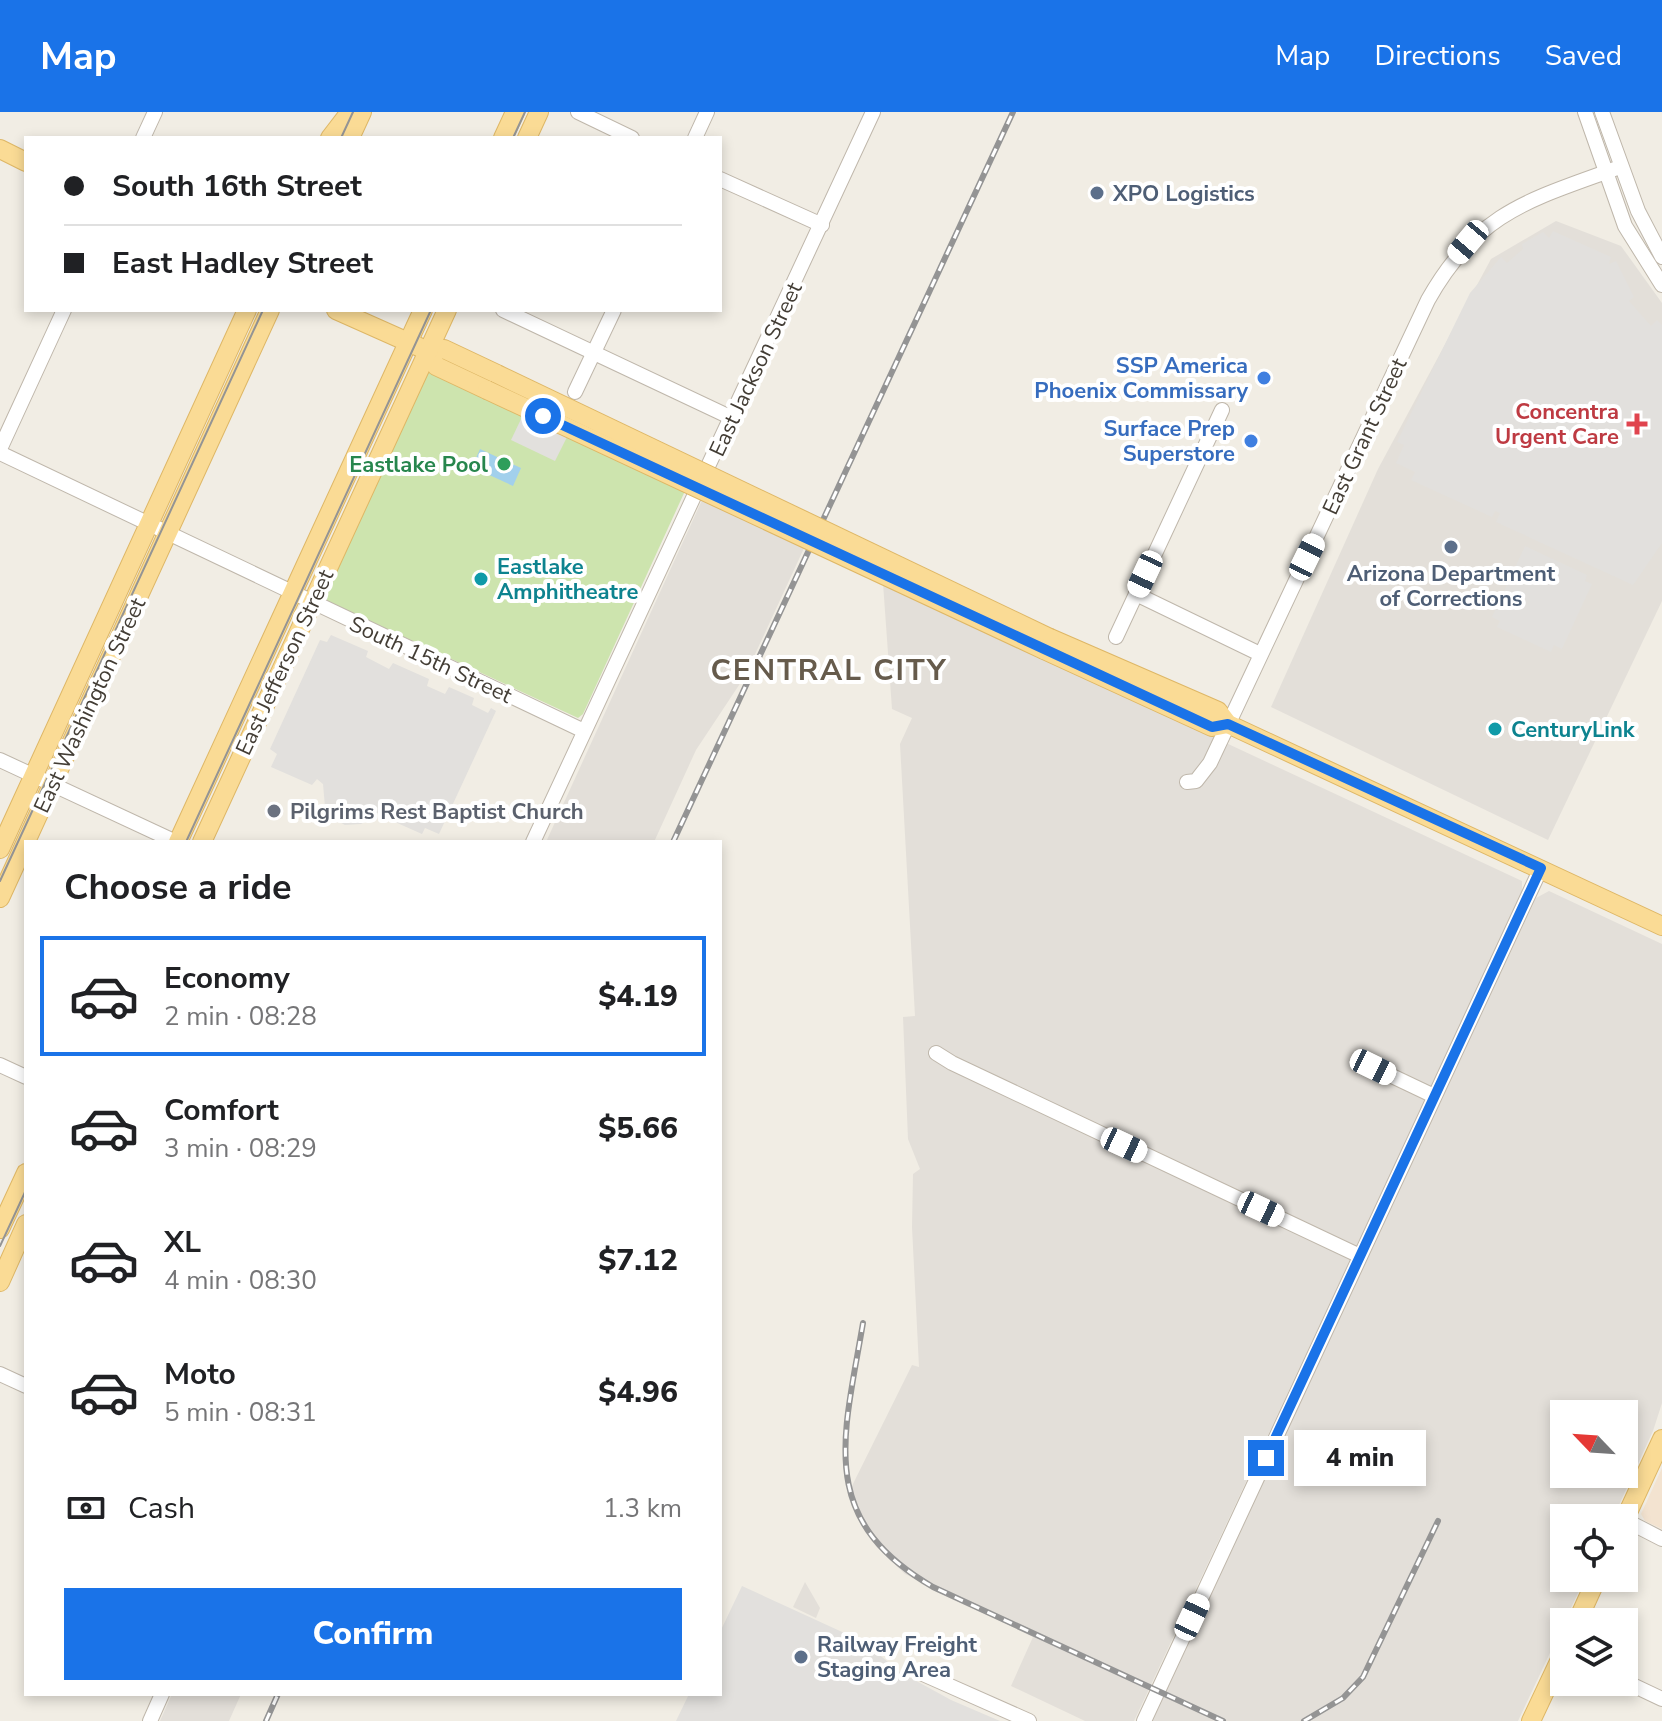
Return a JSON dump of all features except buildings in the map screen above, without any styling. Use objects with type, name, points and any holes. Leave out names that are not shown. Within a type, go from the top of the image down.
[{"type":"main road","points":[[329,136],[339,112]]},
{"type":"main road","points":[[330,136],[350,112]]},
{"type":"main road","points":[[351,136],[362,112]]},
{"type":"main road","points":[[504,136],[515,112]]},
{"type":"main road","points":[[528,136],[539,112]]},
{"type":"main road","points":[[0,149],[24,161]]},
{"type":"main road","name":"East Washington Street","points":[[0,849],[246,312]]},
{"type":"main road","name":"East Washington Street","points":[[26,840],[269,312]]},
{"type":"main road","points":[[340,312],[428,351],[436,366],[492,382],[1047,644],[1212,727],[1228,724],[1662,926]]},
{"type":"main road","name":"East Jefferson Street","points":[[178,840],[422,312]]},
{"type":"main road","name":"East Jefferson Street","points":[[203,840],[446,312]]},
{"type":"main road","name":"East Jefferson Street","points":[[303,571],[367,482]]},
{"type":"main road","name":"East Washington Street","points":[[102,628],[157,556]]},
{"type":"main road","name":"East Washington Street","points":[[0,898],[24,845]]},
{"type":"main road","points":[[0,1229],[24,1177]]},
{"type":"main road","points":[[0,1282],[24,1228]]},
{"type":"main road","points":[[1632,1504],[1662,1439]]},
{"type":"main road","points":[[1531,1721],[1550,1681]]},
{"type":"street","points":[[144,136],[155,112]]},
{"type":"street","points":[[578,112],[628,136]]},
{"type":"street","points":[[696,136],[707,112]]},
{"type":"street","name":"East Jackson Street","points":[[534,840],[873,112]]},
{"type":"street","points":[[1585,112],[1605,173],[1635,246],[1662,285]]},
{"type":"street","points":[[1602,112],[1645,228],[1662,257]]},
{"type":"street","name":"East Grant Street","points":[[1187,782],[1196,781],[1205,772],[1428,300],[1450,264],[1468,242],[1501,215],[1522,203],[1620,167]]},
{"type":"street","points":[[722,180],[822,225]]},
{"type":"street","points":[[0,451],[63,312]]},
{"type":"street","points":[[507,312],[732,418]]},
{"type":"street","points":[[575,392],[613,312]]},
{"type":"street","points":[[1116,637],[1222,410]]},
{"type":"street","name":"South 15th Street","points":[[0,451],[584,731]]},
{"type":"street","points":[[1136,594],[1260,654]]},
{"type":"street","points":[[0,760],[173,840]]},
{"type":"street","points":[[1144,1721],[1541,868]]},
{"type":"street","points":[[936,1053],[1360,1256]]},
{"type":"street","points":[[0,1065],[24,1076]]},
{"type":"street","points":[[1373,1067],[1434,1096]]},
{"type":"street","points":[[0,1374],[24,1385]]},
{"type":"street","points":[[1638,1527],[1662,1539]]},
{"type":"street","points":[[923,1674],[1029,1721]]},
{"type":"street","points":[[1638,1688],[1662,1699]]},
{"type":"street","points":[[150,1721],[161,1696]]},
{"type":"shaded area","points":[[1556,221],[1621,246],[1662,303],[1662,601],[1548,840],[1271,707],[1378,469],[1491,259]]},
{"type":"shaded area","points":[[1553,231],[1611,257],[1609,264],[1616,261],[1634,297],[1629,301],[1651,326],[1657,320],[1662,325],[1662,543],[1633,585],[1496,522],[1500,513],[1495,511],[1492,517],[1411,480],[1415,472],[1396,463],[1404,445],[1397,442],[1470,293],[1501,257],[1507,263],[1523,249],[1522,244],[1543,232],[1549,238]]},
{"type":"shaded area","points":[[522,417],[567,437],[555,461],[511,440]]},
{"type":"shaded area","points":[[703,498],[805,546],[745,676],[696,750],[655,840],[547,840]]},
{"type":"shaded area","points":[[1525,546],[1587,575],[1585,581],[1592,584],[1562,649],[1554,645],[1551,652],[1497,627],[1500,621],[1492,617]]},
{"type":"shaded area","points":[[883,583],[1522,881],[1522,893],[1134,1721],[1085,1721],[1011,1686],[1033,1637],[905,1574],[876,1546],[862,1526],[848,1494],[912,1365],[919,1367],[912,1227],[913,1174],[920,1169],[908,1139],[903,1017],[915,1016],[900,744],[912,718],[892,709]]},
{"type":"shaded area","points":[[331,635],[368,651],[366,657],[389,669],[393,663],[429,679],[427,686],[445,694],[449,687],[474,698],[472,705],[488,713],[491,708],[496,711],[439,834],[425,828],[422,834],[386,818],[389,812],[384,809],[361,824],[345,825],[332,818],[325,807],[323,784],[317,779],[312,785],[271,767],[277,754],[270,749],[320,640],[327,642]]},
{"type":"shaded area","points":[[1549,891],[1662,944],[1662,1403],[1638,1464],[1638,1400],[1550,1400],[1550,1488],[1627,1488],[1619,1504],[1550,1504],[1550,1592],[1578,1592],[1571,1608],[1550,1608],[1550,1653],[1518,1721],[1150,1721],[1536,898]]},
{"type":"shaded area","points":[[1662,1468],[1662,1529],[1645,1521],[1641,1514]]},
{"type":"shaded area","points":[[805,1582],[820,1608],[816,1618],[793,1607]]},
{"type":"shaded area","name":"Railway Freight Staging Area","points":[[742,1586],[864,1642],[900,1672],[951,1700],[1000,1721],[676,1721],[688,1696],[722,1696],[722,1628]]},
{"type":"shaded area","points":[[171,1696],[240,1696],[229,1721],[160,1721]]},
{"type":"green space","points":[[430,372],[685,491],[583,714],[578,718],[329,602],[323,596],[424,375]]},
{"type":"water","points":[[480,449],[521,468],[513,486],[472,467]]},
{"type":"tram line","points":[[342,136],[353,112]]},
{"type":"tram line","points":[[514,136],[525,112]]},
{"type":"tram line","points":[[0,881],[262,312]]},
{"type":"tram line","points":[[187,840],[430,312]]},
{"type":"tram line","points":[[0,1246],[24,1194]]},
{"type":"railway","points":[[674,840],[1013,112]]},
{"type":"railway","points":[[863,1323],[849,1402],[847,1472],[854,1503],[870,1533],[895,1561],[933,1587],[1223,1721]]},
{"type":"railway","points":[[1304,1721],[1343,1698],[1363,1677],[1438,1521]]},
{"type":"railway","points":[[266,1721],[277,1696]]},
{"type":"place","name":"XPO Logistics","points":[[1097,193]]},
{"type":"place","name":"SSP America Phoenix Commissary","points":[[1264,378]]},
{"type":"place","name":"Concentra Urgent Care","points":[[1637,424]]},
{"type":"place","name":"Surface Prep Superstore","points":[[1251,441]]},
{"type":"place","name":"Eastlake Pool","points":[[504,464]]},
{"type":"place","name":"Arizona Department of Corrections","points":[[1451,547]]},
{"type":"place","name":"Eastlake Amphitheatre","points":[[481,579]]},
{"type":"place","name":"CenturyLink","points":[[1495,729]]},
{"type":"place","name":"Pilgrims Rest Baptist Church","points":[[274,811]]},
{"type":"place","name":"Railway Freight Staging Area","points":[[801,1657]]},
{"type":"district","name":"CENTRAL CITY","points":[[829,670]]},
{"type":"route","points":[[543,416],[1212,727],[1228,724],[1541,868],[1266,1458]]}]
